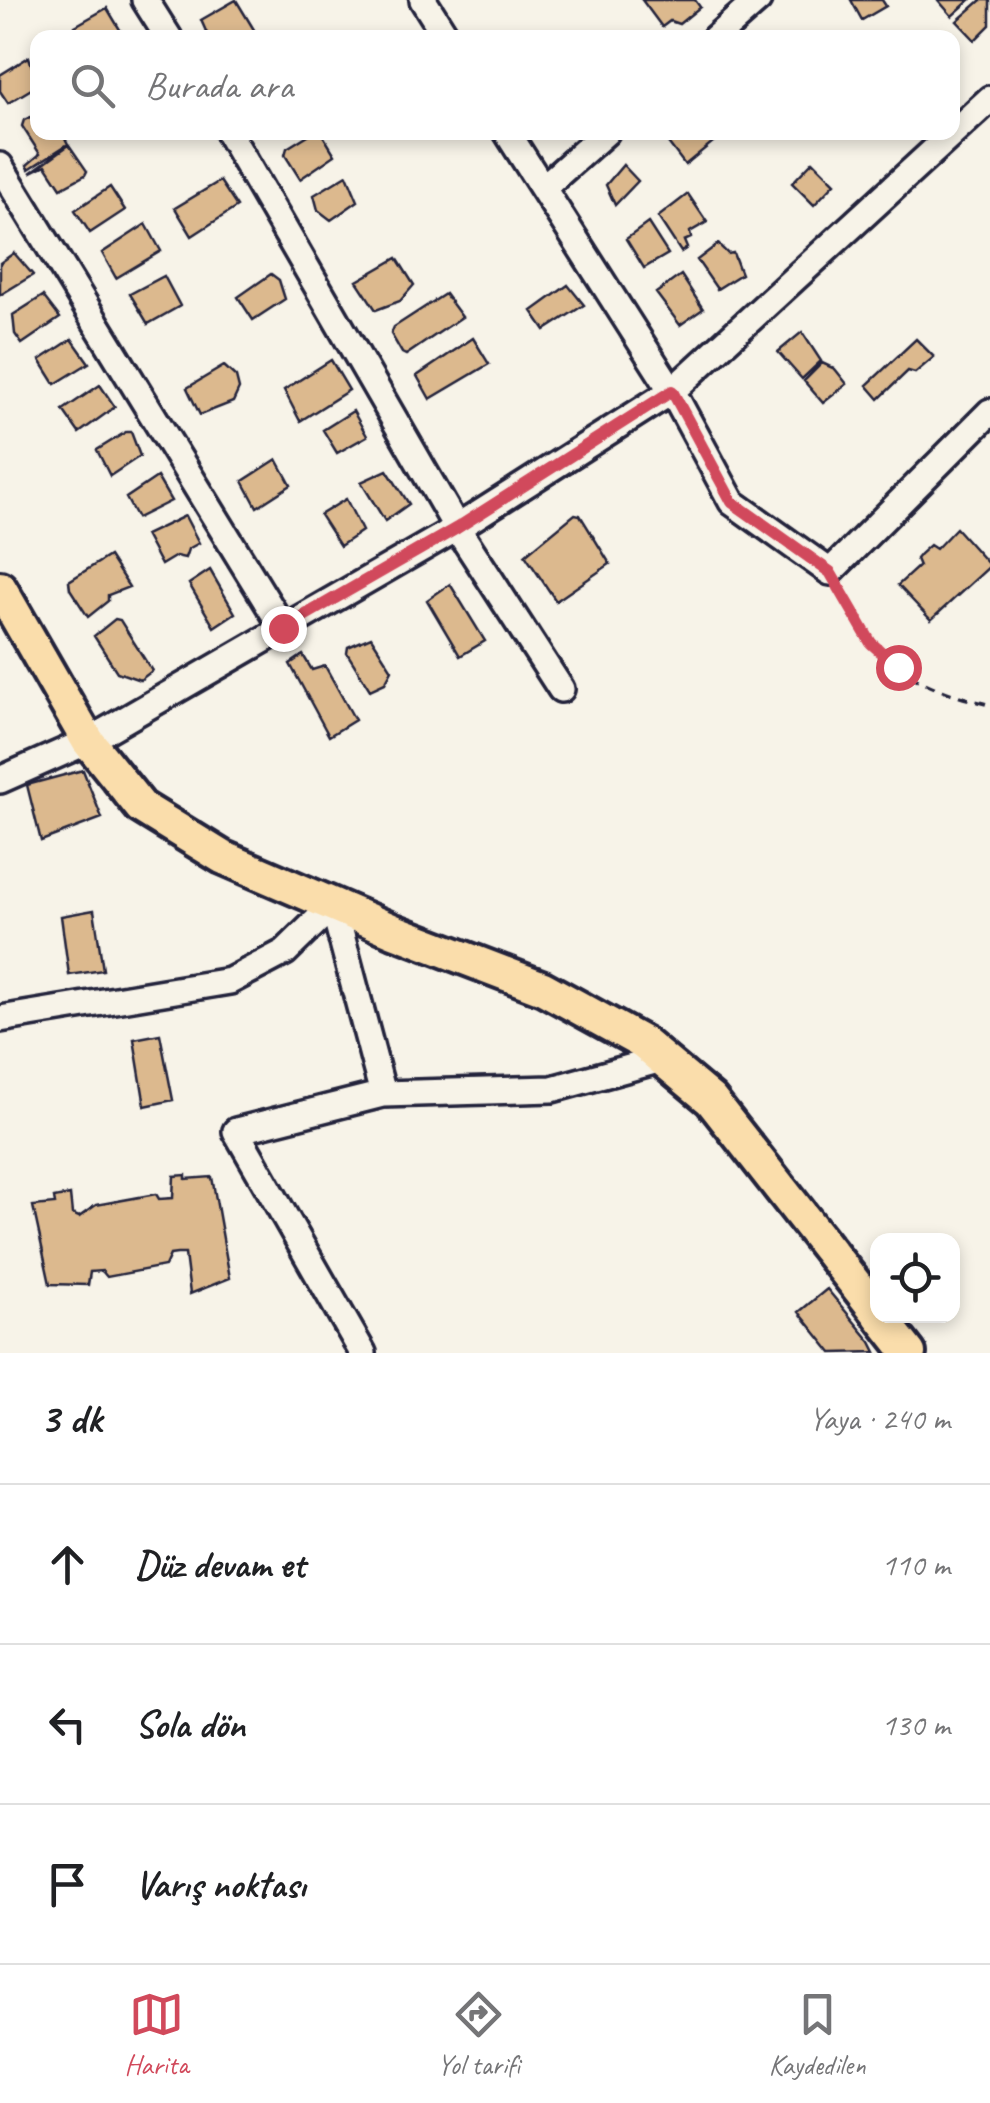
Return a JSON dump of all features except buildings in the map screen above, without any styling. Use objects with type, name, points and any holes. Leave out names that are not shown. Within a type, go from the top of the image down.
[{"type":"main road","points":[[0,588],[88,741],[141,807],[222,857],[543,988],[643,1043],[711,1100],[870,1303]]},
{"type":"main road","points":[[886,1323],[909,1353]]},
{"type":"street","points":[[146,0],[164,30]]},
{"type":"street","points":[[423,0],[442,30]]},
{"type":"street","points":[[724,30],[758,0]]},
{"type":"street","points":[[960,127],[990,99]]},
{"type":"street","points":[[233,140],[457,528],[561,689]]},
{"type":"street","points":[[512,140],[672,391],[732,502],[830,572],[990,412]]},
{"type":"street","points":[[542,188],[597,140]]},
{"type":"street","points":[[0,780],[88,741],[457,528],[672,391],[945,140]]},
{"type":"street","points":[[0,166],[283,628]]},
{"type":"street","points":[[0,1019],[230,980],[285,952],[333,905],[383,1094]]},
{"type":"street","points":[[363,1353],[236,1131],[383,1094],[552,1089],[662,1060]]},
{"type":"path","points":[[830,572],[871,643],[898,667],[921,685],[990,705]]},
{"type":"route","points":[[283,628],[457,528],[672,391],[732,502],[830,572],[871,643],[898,667]]}]
